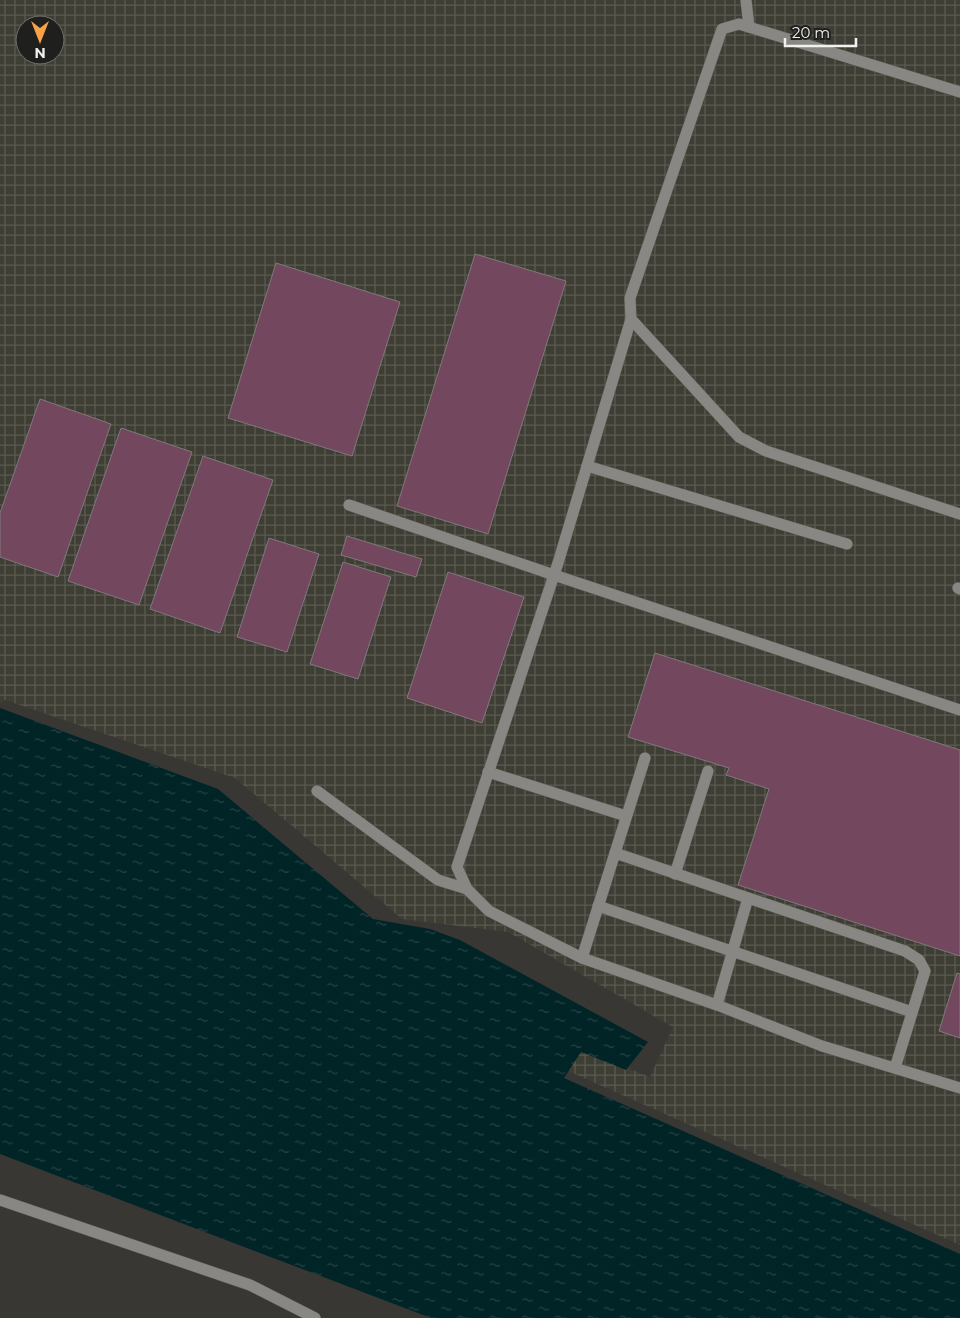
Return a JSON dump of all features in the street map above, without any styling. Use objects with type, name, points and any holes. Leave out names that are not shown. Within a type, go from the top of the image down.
[{"type":"lane","points":[[746,0],[749,27]]},
{"type":"lane","points":[[960,92],[739,24],[722,29],[630,298],[632,319],[554,575],[457,867],[467,889],[489,911],[582,958],[717,1005],[822,1046],[960,1088]]},
{"type":"lane","points":[[632,319],[739,437],[766,451],[960,514]]},
{"type":"lane","points":[[587,466],[847,544]]},
{"type":"lane","points":[[349,505],[960,710]]},
{"type":"lane","points":[[582,958],[645,758]]},
{"type":"lane","points":[[675,874],[708,771]]},
{"type":"lane","points":[[488,772],[626,816]]},
{"type":"lane","points":[[317,791],[438,880],[467,889]]},
{"type":"lane","points":[[615,853],[905,951],[919,960],[925,971],[895,1068]]},
{"type":"lane","points":[[717,1005],[748,898]]},
{"type":"lane","points":[[598,906],[912,1012]]},
{"type":"lane","points":[[0,1200],[242,1282],[315,1318]]},
{"type":"shaded area","points":[[0,0],[960,0],[960,1245],[557,1066],[565,1043],[650,1077],[673,1027],[508,932],[402,919],[235,778],[5,700],[0,704]]},
{"type":"water","points":[[0,708],[218,789],[373,919],[430,929],[460,940],[648,1042],[626,1070],[581,1052],[564,1078],[960,1254],[960,1318],[431,1318],[0,1154]]},
{"type":"building","points":[[475,254],[566,281],[488,534],[397,506]]},
{"type":"building","points":[[276,263],[400,302],[352,456],[228,418]]},
{"type":"building","points":[[40,399],[111,424],[58,577],[0,557],[0,513]]},
{"type":"building","points":[[121,428],[192,452],[139,605],[68,581]]},
{"type":"building","points":[[203,456],[273,480],[220,633],[150,609]]},
{"type":"building","points":[[347,536],[422,559],[416,577],[341,555]]},
{"type":"building","points":[[269,538],[319,554],[287,652],[237,637]]},
{"type":"building","points":[[343,562],[391,577],[358,679],[310,664]]},
{"type":"building","points":[[448,572],[524,597],[482,723],[407,698]]},
{"type":"building","points":[[655,653],[960,750],[960,956],[738,885],[769,789],[726,775],[729,768],[628,737]]},
{"type":"building","points":[[957,973],[960,974],[960,1038],[939,1031]]}]
